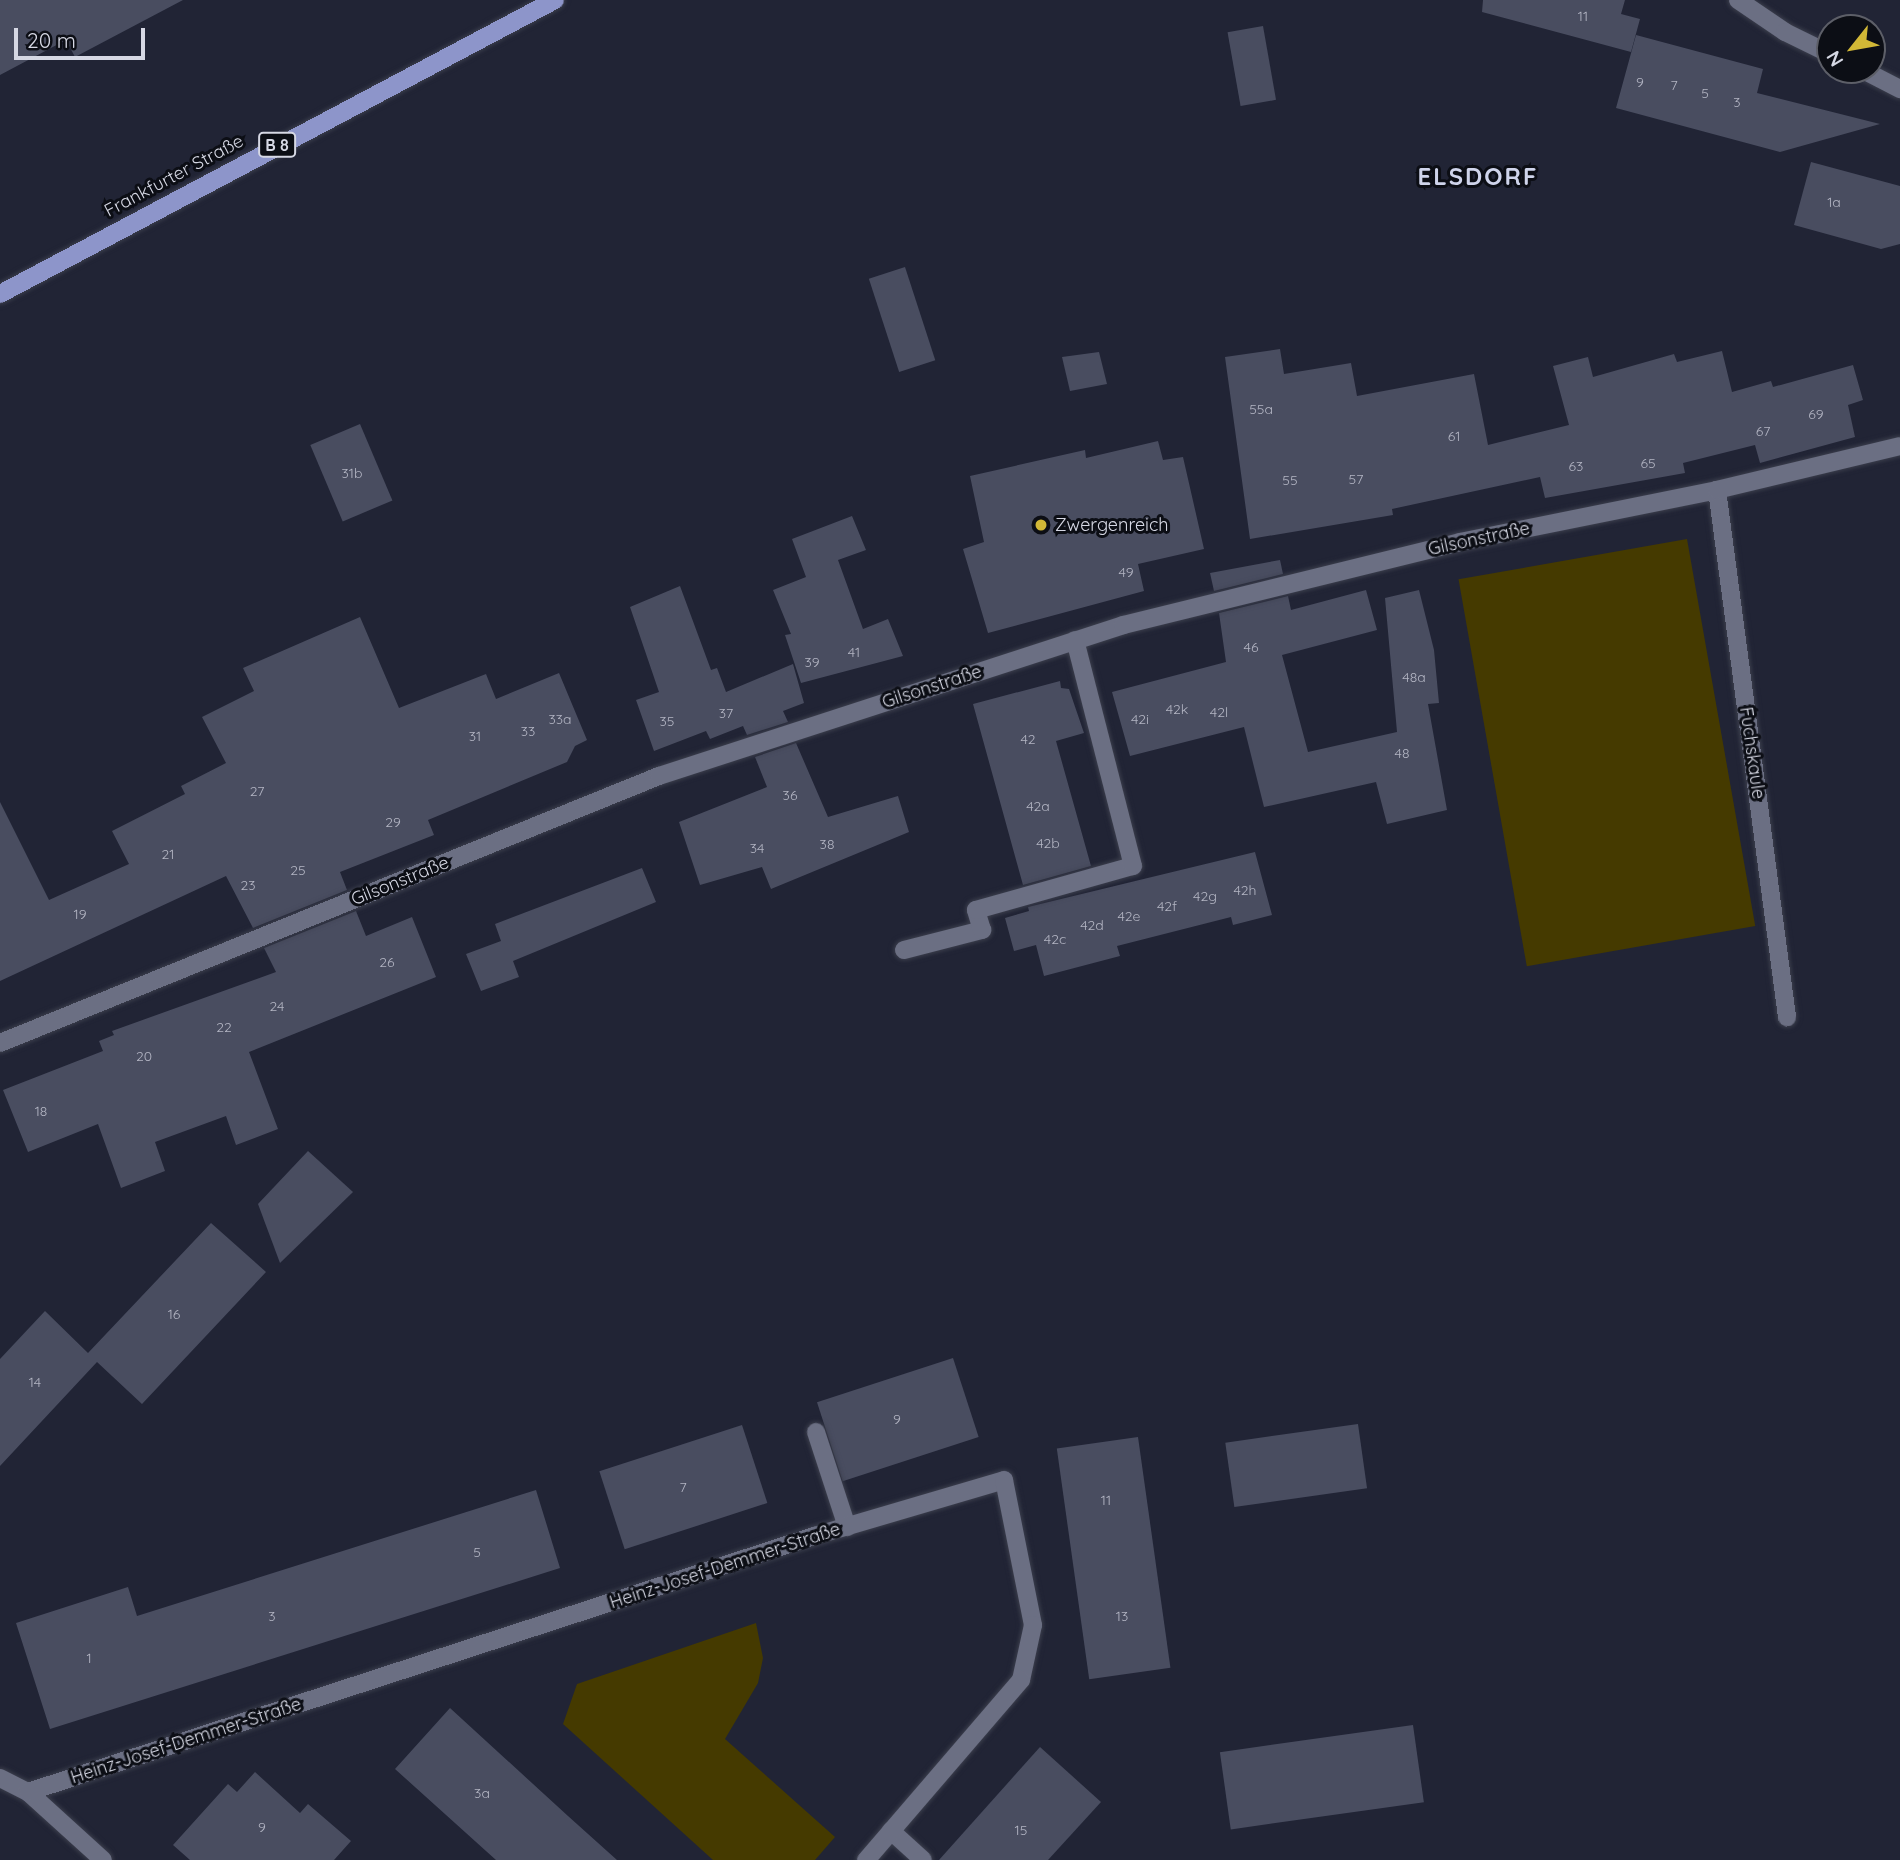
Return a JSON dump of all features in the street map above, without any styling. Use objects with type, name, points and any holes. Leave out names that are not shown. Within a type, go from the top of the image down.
[{"type":"main road","name":"Frankfurter Straße","points":[[0,294],[555,0]]},
{"type":"street","points":[[1738,0],[1785,32],[1816,47]]},
{"type":"street","name":"Gilsonstraße","points":[[0,1043],[659,776],[1075,640],[1460,542],[1717,490],[1900,446]]},
{"type":"street","name":"Fuchskaule","points":[[1717,490],[1787,1017]]},
{"type":"street","points":[[904,950],[982,930],[976,910],[1133,866],[1075,640]]},
{"type":"street","points":[[816,1432],[847,1527]]},
{"type":"street","name":"Heinz-Josef-Demmer-Straße","points":[[27,1792],[847,1527],[1004,1480],[1033,1625],[1021,1680],[866,1860]]},
{"type":"street","points":[[0,1778],[27,1792],[103,1860]]},
{"type":"street","points":[[891,1831],[923,1860]]},
{"type":"shaded area","points":[[1687,539],[1755,926],[1527,966],[1459,579]]},
{"type":"shaded area","points":[[756,1623],[763,1658],[758,1683],[725,1739],[835,1837],[815,1860],[713,1860],[563,1724],[577,1684]]},
{"type":"building","points":[[0,0],[183,0],[75,57],[66,40],[0,75]]},
{"type":"building","points":[[1483,0],[1625,0],[1621,14],[1640,19],[1631,52],[1482,12]]},
{"type":"building","points":[[1263,26],[1276,100],[1241,106],[1228,32]]},
{"type":"building","points":[[1636,35],[1763,69],[1757,93],[1880,124],[1780,152],[1616,108]]},
{"type":"building","points":[[1811,162],[1900,186],[1900,244],[1881,249],[1794,225]]},
{"type":"building","points":[[905,267],[935,360],[899,372],[869,279]]},
{"type":"building","points":[[1280,349],[1284,374],[1351,363],[1357,396],[1474,374],[1488,445],[1569,425],[1553,366],[1588,357],[1593,377],[1674,354],[1677,362],[1722,351],[1732,392],[1771,381],[1773,387],[1853,365],[1863,400],[1848,405],[1855,437],[1760,463],[1755,445],[1683,463],[1685,473],[1545,498],[1540,477],[1392,509],[1393,515],[1250,539],[1225,357]]},
{"type":"building","points":[[1099,352],[1107,384],[1070,391],[1062,357]]},
{"type":"building","points":[[360,424],[392,500],[343,522],[310,445]]},
{"type":"building","name":"Zwergenreich","points":[[1158,441],[1163,460],[1183,457],[1204,549],[1138,564],[1144,591],[988,633],[963,549],[984,542],[970,476],[1085,450],[1086,458]]},
{"type":"building","points":[[852,516],[866,550],[838,560],[863,629],[888,619],[903,656],[801,683],[785,635],[791,634],[773,590],[806,577],[792,539]]},
{"type":"building","points":[[1280,560],[1283,574],[1214,591],[1210,573]]},
{"type":"building","points":[[680,586],[711,670],[717,668],[726,692],[793,664],[804,703],[783,711],[788,722],[747,735],[743,726],[710,739],[706,731],[654,751],[636,700],[659,692],[630,607]]},
{"type":"building","points":[[1366,590],[1377,630],[1282,655],[1308,752],[1397,732],[1385,598],[1419,590],[1434,650],[1439,703],[1428,704],[1447,810],[1387,824],[1376,782],[1264,807],[1244,727],[1130,756],[1112,692],[1226,662],[1219,613],[1288,596],[1291,610]]},
{"type":"building","points":[[360,617],[399,708],[486,674],[496,699],[559,673],[587,740],[575,746],[567,762],[428,820],[434,835],[340,872],[347,890],[253,928],[226,876],[0,981],[0,802],[49,900],[129,864],[112,831],[185,794],[181,786],[226,763],[202,717],[254,691],[243,668]]},
{"type":"building","points":[[1060,681],[1061,688],[1069,689],[1084,733],[1056,741],[1091,866],[1023,885],[973,704]]},
{"type":"building","points":[[796,743],[828,817],[898,796],[909,832],[771,889],[762,867],[700,885],[679,822],[767,787],[755,757]]},
{"type":"building","points":[[1255,852],[1272,915],[1233,925],[1231,917],[1117,946],[1120,956],[1044,976],[1036,945],[1014,951],[1005,918],[1029,911],[1028,907]]},
{"type":"building","points":[[642,868],[656,902],[513,961],[519,977],[481,991],[466,954],[501,941],[495,924]]},
{"type":"building","points":[[356,911],[366,936],[412,917],[436,977],[249,1052],[278,1129],[236,1145],[226,1116],[155,1142],[165,1171],[121,1188],[98,1124],[28,1152],[3,1090],[103,1051],[99,1041],[114,1035],[112,1031],[276,972],[264,948]]},
{"type":"building","points":[[308,1151],[353,1192],[280,1263],[258,1204]]},
{"type":"building","points":[[211,1223],[266,1272],[142,1404],[97,1362],[0,1466],[0,1359],[45,1311],[88,1353]]},
{"type":"building","points":[[953,1358],[979,1437],[843,1481],[817,1402]]},
{"type":"building","points":[[1358,1424],[1367,1488],[1234,1507],[1225,1443]]},
{"type":"building","points":[[742,1425],[767,1503],[625,1549],[599,1471]]},
{"type":"building","points":[[1138,1437],[1170,1668],[1089,1679],[1057,1448]]},
{"type":"building","points":[[536,1490],[560,1568],[50,1729],[16,1623],[128,1587],[137,1616]]},
{"type":"building","points":[[450,1708],[617,1860],[496,1860],[395,1769]]},
{"type":"building","points":[[1413,1725],[1424,1802],[1231,1829],[1220,1752]]},
{"type":"building","points":[[1040,1747],[1101,1802],[1048,1860],[939,1860]]},
{"type":"building","points":[[255,1772],[300,1813],[308,1804],[351,1841],[334,1860],[190,1860],[173,1845],[228,1784],[237,1792]]},
{"type":"place","name":"Zwergenreich","points":[[1041,525]]},
{"type":"district","name":"ELSDORF","points":[[1478,177]]}]
